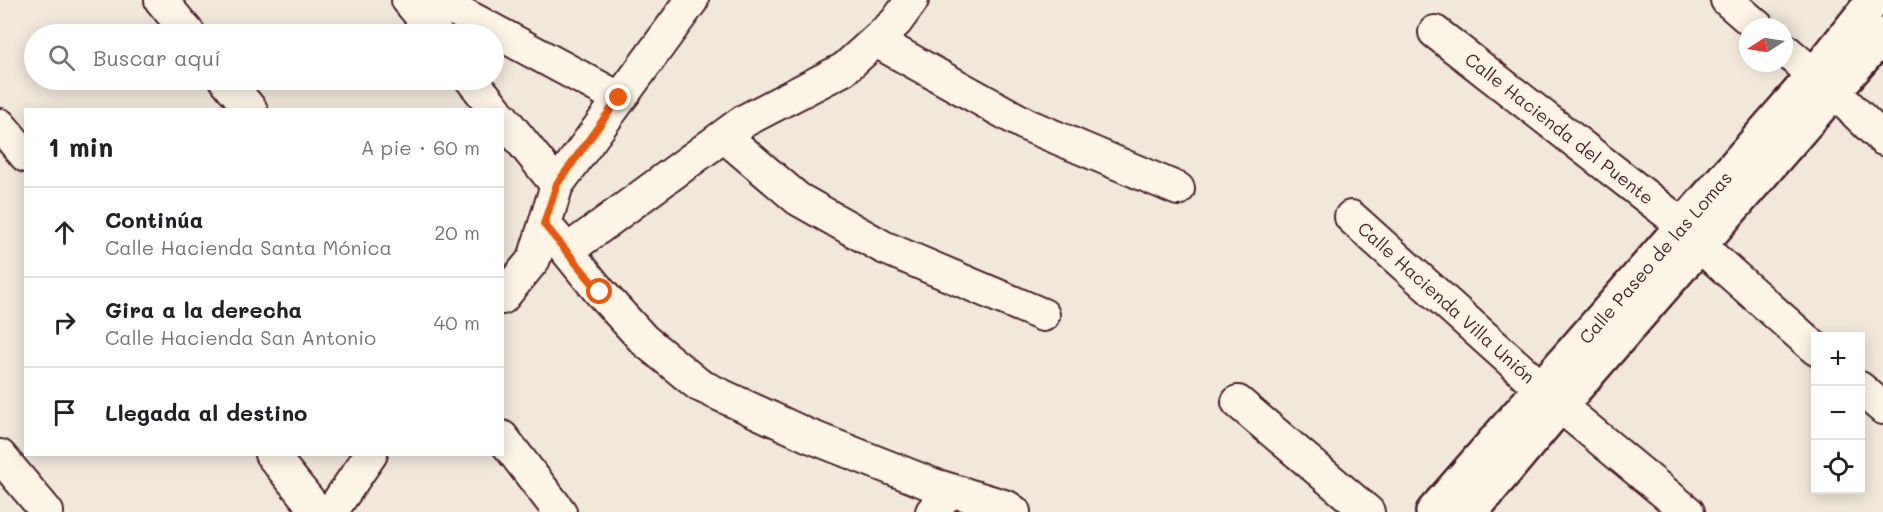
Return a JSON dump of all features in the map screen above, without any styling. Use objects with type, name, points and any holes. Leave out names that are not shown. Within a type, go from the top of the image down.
[{"type":"main road","name":"Calle Paseo de las Lomas","points":[[1824,84],[1874,0]]},
{"type":"main road","name":"Calle Paseo de las Lomas","points":[[1433,512],[1551,397],[1824,84],[1883,35]]},
{"type":"main road","name":"Calle Paseo de las Lomas","points":[[1470,512],[1551,397]]},
{"type":"street","points":[[160,0],[180,24]]},
{"type":"street","points":[[408,0],[428,24]]},
{"type":"street","points":[[437,0],[482,24]]},
{"type":"street","points":[[504,296],[534,259],[557,184],[692,0]]},
{"type":"street","points":[[567,251],[744,121],[844,69],[896,22],[912,0]]},
{"type":"street","points":[[1726,0],[1747,18]]},
{"type":"street","name":"Calle Hacienda del Puente","points":[[1435,32],[1692,236],[1811,344]]},
{"type":"street","points":[[504,36],[619,98]]},
{"type":"street","points":[[876,41],[1028,125],[1178,189]]},
{"type":"street","points":[[1793,57],[1883,139]]},
{"type":"street","points":[[234,90],[249,108]]},
{"type":"street","points":[[480,90],[494,108]]},
{"type":"street","points":[[504,119],[557,184]]},
{"type":"street","points":[[0,125],[24,154]]},
{"type":"street","points":[[724,136],[798,199],[874,242],[1043,315]]},
{"type":"street","name":"Calle Hacienda Villa Unión","points":[[1351,217],[1551,397],[1688,512]]},
{"type":"street","points":[[544,224],[600,292],[644,340],[699,385],[807,435],[931,484],[941,501],[1007,507],[1014,512]]},
{"type":"street","points":[[1865,392],[1883,408]]},
{"type":"street","points":[[1238,402],[1368,512]]},
{"type":"street","points":[[504,440],[560,512]]},
{"type":"street","points":[[0,456],[46,512]]},
{"type":"street","points":[[273,456],[318,512]]},
{"type":"street","points":[[331,512],[370,456]]},
{"type":"route","points":[[600,292],[544,224],[557,184],[619,98]]}]
